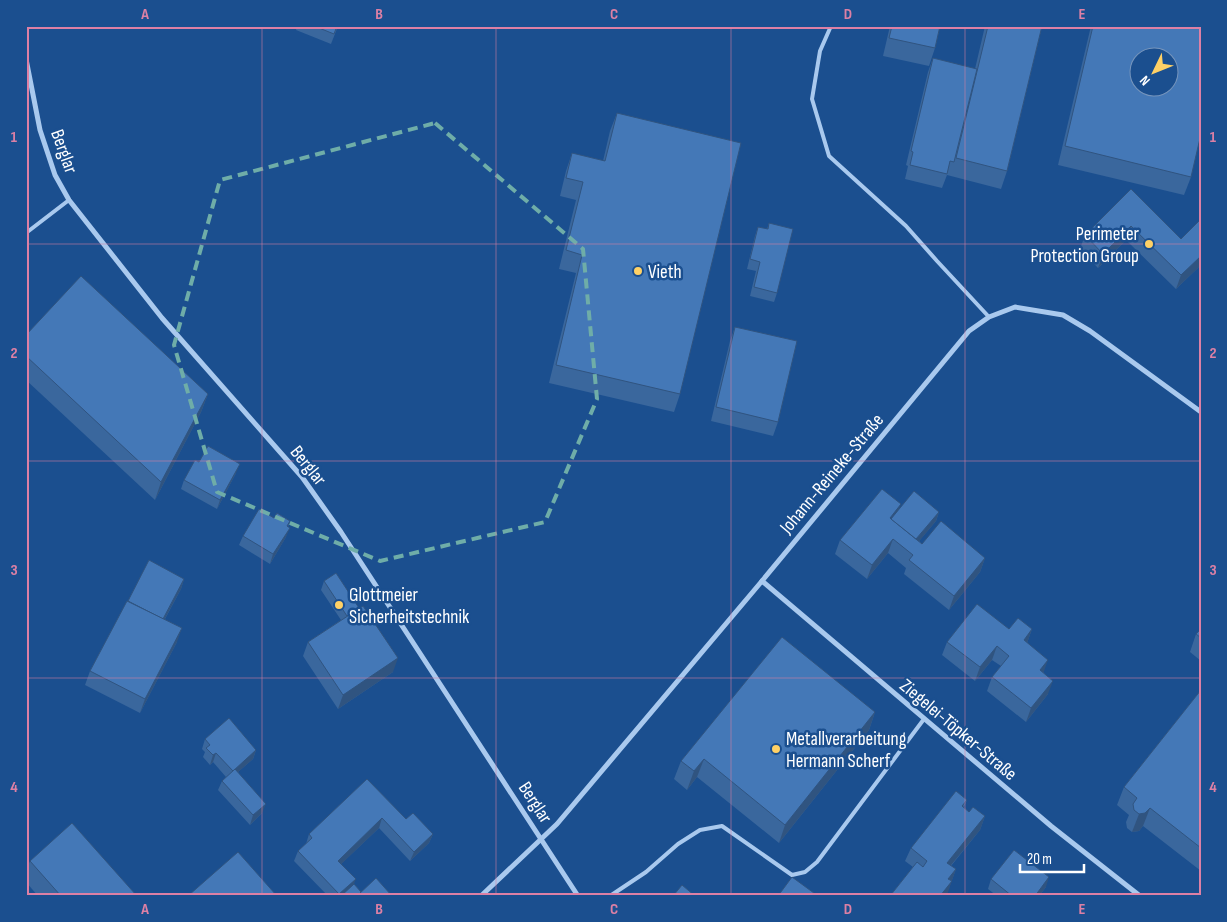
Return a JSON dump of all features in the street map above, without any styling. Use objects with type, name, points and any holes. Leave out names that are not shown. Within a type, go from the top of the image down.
[{"type":"street","name":"Berglar","points":[[26,59],[40,130],[56,175],[69,200],[162,318],[302,477],[341,532],[578,896]]},
{"type":"street","name":"Johann-Reineke-Straße","points":[[481,896],[557,824],[762,581],[968,331],[989,317],[1015,307],[1063,315],[1090,331],[1201,412]]},
{"type":"street","name":"Ziegelei-Töpker-Straße","points":[[762,581],[1051,826],[1140,896]]},
{"type":"lane","points":[[831,26],[820,52],[812,99],[829,156],[906,226],[989,317]]},
{"type":"lane","points":[[26,233],[69,200]]},
{"type":"lane","points":[[610,896],[646,872],[678,844],[700,830],[722,826],[792,875],[805,872],[817,862],[924,719]]},
{"type":"highlighted area","points":[[435,123],[583,249],[597,399],[545,522],[380,561],[217,492],[174,345],[220,180]]},
{"type":"building","points":[[314,26],[337,26],[334,34]]},
{"type":"building","points":[[892,26],[940,26],[935,48],[889,38]]},
{"type":"building","points":[[988,26],[1042,26],[1007,171],[956,158]]},
{"type":"building","points":[[1093,26],[1201,26],[1201,134],[1191,177],[1065,146]]},
{"type":"building","points":[[933,58],[977,69],[954,162],[950,161],[947,174],[910,165],[913,152],[911,151]]},
{"type":"building","name":"Vieth","points":[[617,113],[741,143],[680,394],[556,365],[582,255],[566,250],[583,182],[566,178],[572,153],[605,161]]},
{"type":"building","points":[[1131,189],[1181,239],[1201,219],[1201,256],[1181,275],[1131,226],[1103,254],[1085,235]]},
{"type":"building","points":[[769,223],[793,229],[777,293],[754,287],[760,262],[750,259],[758,227],[768,229]]},
{"type":"building","points":[[81,276],[208,394],[161,482],[26,356],[26,335]]},
{"type":"building","points":[[735,327],[797,341],[778,422],[716,407]]},
{"type":"building","points":[[208,446],[240,464],[220,500],[184,480],[195,460],[199,462]]},
{"type":"building","points":[[882,489],[901,504],[890,518],[922,544],[941,521],[985,558],[954,596],[909,560],[913,555],[893,539],[872,565],[840,540]]},
{"type":"building","points":[[914,491],[939,512],[916,539],[891,519]]},
{"type":"building","points":[[259,509],[274,518],[277,513],[290,521],[287,526],[290,528],[273,554],[243,536]]},
{"type":"building","points":[[149,560],[184,579],[163,619],[128,601]]},
{"type":"building","points":[[336,573],[359,608],[347,616],[324,581]]},
{"type":"building","points":[[127,601],[182,628],[145,699],[90,671]]},
{"type":"building","points":[[977,604],[1009,629],[1018,618],[1032,629],[1024,640],[1048,660],[1040,670],[1053,681],[1031,708],[992,677],[1009,656],[997,646],[980,667],[947,642]]},
{"type":"building","points":[[363,606],[398,658],[343,695],[308,642]]},
{"type":"building","points":[[1201,629],[1201,638],[1196,634]]},
{"type":"building","name":"Metallverarbeitung Hermann Scherf","points":[[782,637],[875,712],[785,825],[704,759],[694,771],[681,761]]},
{"type":"building","points":[[1201,690],[1201,848],[1150,808],[1145,813],[1139,814],[1134,810],[1133,804],[1137,798],[1124,787]]},
{"type":"building","points":[[229,718],[256,750],[233,771],[216,753],[213,755],[206,748],[210,745],[205,739]]},
{"type":"building","points":[[235,769],[266,804],[253,815],[222,781]]},
{"type":"building","points":[[367,779],[406,819],[413,813],[433,834],[414,852],[382,818],[338,861],[356,879],[339,894],[298,851],[312,838],[309,834]]},
{"type":"building","points":[[956,791],[967,800],[962,806],[969,812],[973,807],[985,816],[947,863],[956,869],[948,879],[952,881],[940,896],[890,896],[917,862],[923,867],[927,861],[911,848]]},
{"type":"building","points":[[72,823],[137,896],[61,896],[30,861]]},
{"type":"building","points":[[1014,850],[1049,877],[1035,896],[1012,896],[991,879]]},
{"type":"building","points":[[238,852],[277,896],[189,896],[189,895]]},
{"type":"building","points":[[792,877],[818,896],[778,896]]},
{"type":"building","points":[[376,878],[392,896],[357,896]]},
{"type":"building","points":[[354,884],[361,892],[357,896],[341,896]]},
{"type":"building","points":[[682,885],[695,896],[673,896]]},
{"type":"place","name":"Perimeter Protection Group","points":[[1149,244]]},
{"type":"place","name":"Vieth","points":[[638,271]]},
{"type":"place","name":"Glottmeier Sicherheitstechnik","points":[[339,605]]},
{"type":"place","name":"Metallverarbeitung Hermann Scherf","points":[[776,749]]}]
